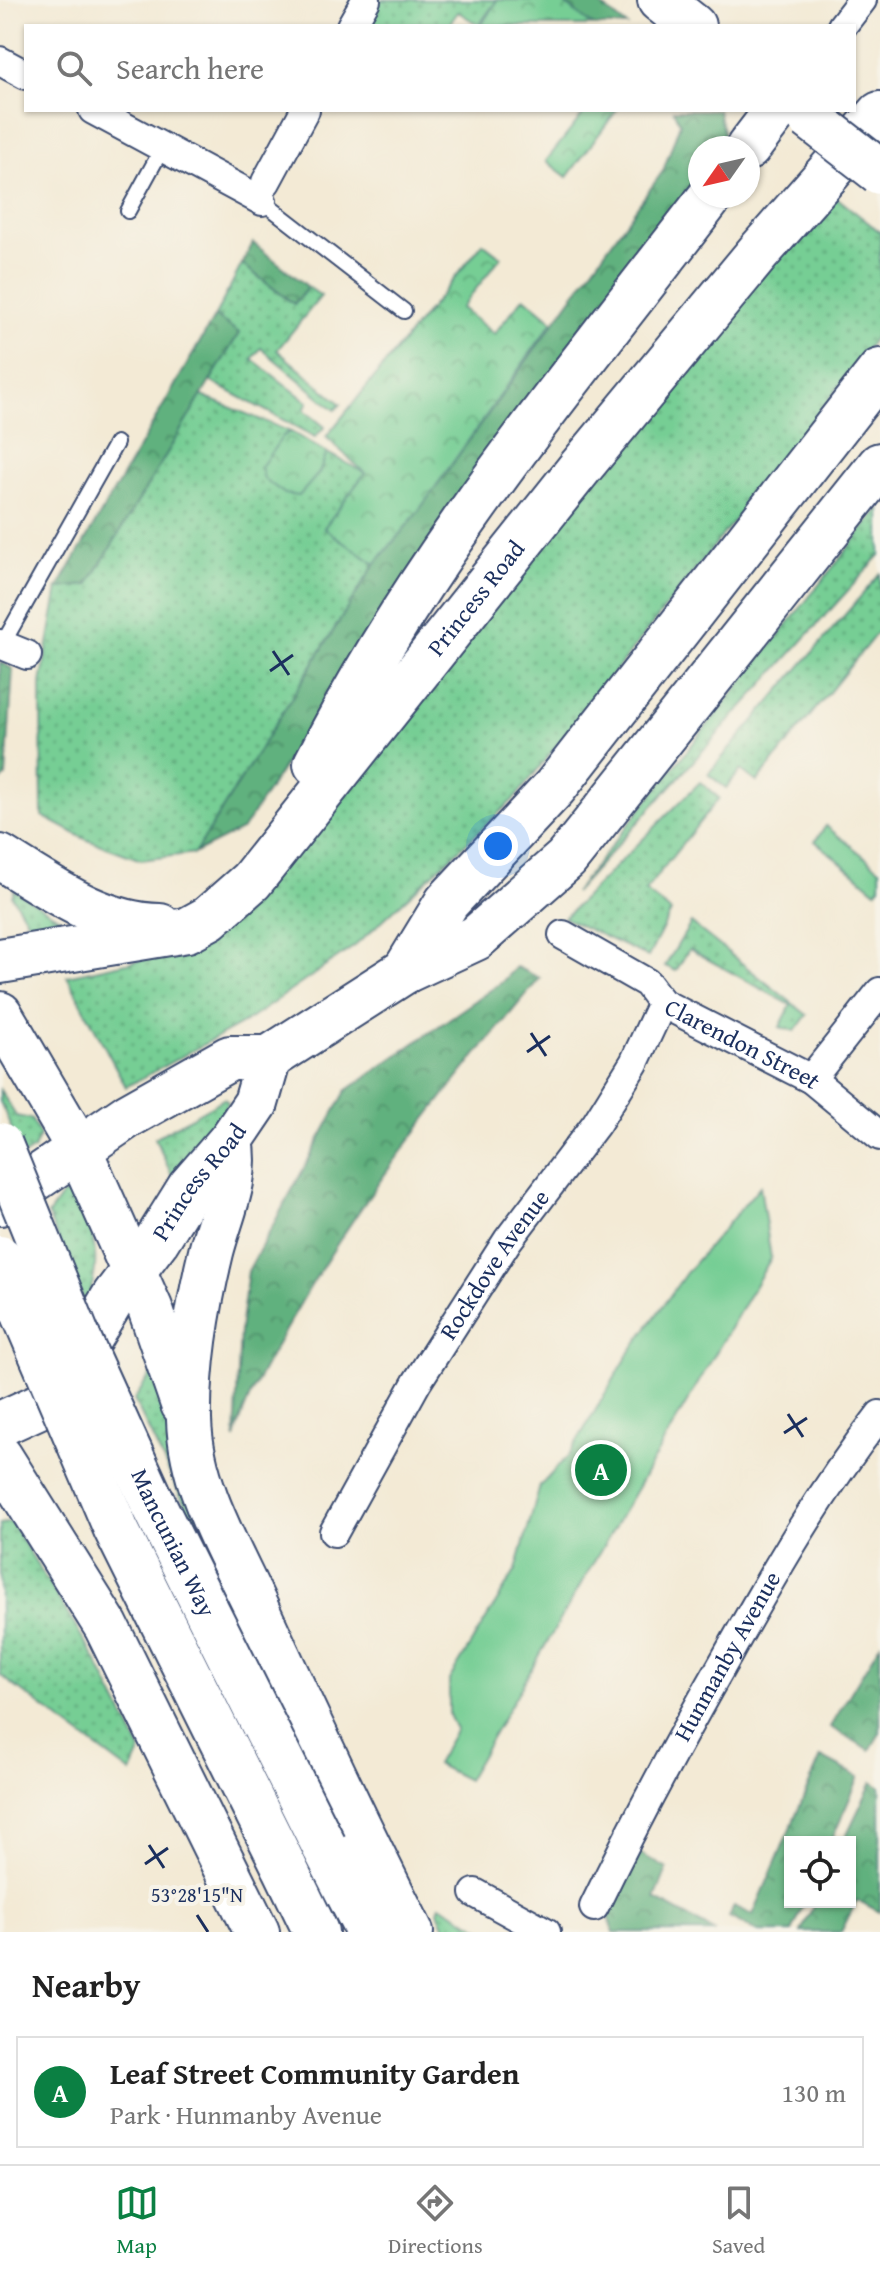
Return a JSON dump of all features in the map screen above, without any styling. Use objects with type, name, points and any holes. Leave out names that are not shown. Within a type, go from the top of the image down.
[{"type":"main road","points":[[660,0],[690,24]]},
{"type":"main road","points":[[760,139],[795,112],[880,172]]},
{"type":"main road","name":"Princess Road","points":[[0,961],[187,930],[209,918],[251,881],[589,457],[758,253],[880,114]]},
{"type":"main road","points":[[268,860],[391,627],[462,521],[702,208]]},
{"type":"main road","points":[[405,971],[447,902],[555,787],[880,371]]},
{"type":"main road","points":[[0,1203],[129,1115],[230,1058],[269,1058],[405,971],[476,938],[566,859],[880,465]]},
{"type":"main road","points":[[0,857],[68,899],[120,921],[156,926],[209,918]]},
{"type":"main road","points":[[0,1014],[79,1149],[133,1271],[189,1421]]},
{"type":"main road","name":"Princess Road","points":[[0,1424],[46,1403],[190,1187],[231,1140],[256,1103],[269,1058]]},
{"type":"main road","points":[[231,1140],[235,1161],[233,1180],[211,1252],[200,1308],[189,1421],[192,1446],[208,1504],[327,1764],[411,1932]]},
{"type":"main road","name":"Mancunian Way","points":[[0,1145],[79,1340],[151,1499],[368,1932]]},
{"type":"main road","name":"Mancunian Way","points":[[0,1258],[116,1529],[316,1932]]},
{"type":"main road","points":[[0,1457],[106,1626],[256,1930]]},
{"type":"street","points":[[352,24],[366,0]]},
{"type":"street","points":[[844,24],[862,0]]},
{"type":"street","points":[[0,61],[24,74]]},
{"type":"street","points":[[97,112],[163,147],[264,192],[304,112]]},
{"type":"street","name":"Clarendon Street","points":[[563,935],[647,983],[662,1003],[811,1079],[880,1136]]},
{"type":"street","points":[[811,1079],[880,992]]},
{"type":"street","name":"Rockdove Avenue","points":[[334,1532],[417,1382],[463,1307],[596,1124],[634,1063],[662,1003]]},
{"type":"street","name":"Hunmanby Avenue","points":[[594,1907],[636,1821],[771,1575],[810,1513],[880,1415]]},
{"type":"street","points":[[475,1893],[546,1932]]},
{"type":"lane","points":[[128,211],[163,147]]},
{"type":"lane","points":[[264,192],[404,311]]},
{"type":"lane","points":[[10,648],[116,443]]},
{"type":"green space","points":[[381,0],[497,0],[480,24],[458,12],[449,24],[369,24]]},
{"type":"green space","points":[[497,0],[560,0],[590,24],[482,24]]},
{"type":"green space","points":[[560,0],[594,0],[624,24],[590,24]]},
{"type":"green space","points":[[616,112],[567,177],[546,161],[584,113]]},
{"type":"green space","points":[[674,112],[718,112],[724,136],[688,136],[688,201],[371,631],[243,829],[195,853],[375,564],[417,513],[663,171],[680,123]]},
{"type":"green space","points":[[831,193],[880,232],[880,330],[826,404],[516,797],[356,945],[250,1019],[126,1087],[67,976],[182,951]]},
{"type":"green space","points":[[253,243],[308,287],[294,304],[242,264]]},
{"type":"green space","points":[[483,243],[501,257],[461,308],[494,334],[524,297],[553,321],[417,513],[375,564],[324,528],[365,473],[326,437]]},
{"type":"green space","points":[[242,264],[294,304],[308,287],[321,296],[277,350],[341,404],[335,410],[261,348],[252,359],[308,402],[304,410],[325,427],[315,437],[210,381],[239,333],[215,316]]},
{"type":"green space","points":[[215,316],[239,333],[88,585],[58,588]]},
{"type":"green space","points":[[200,395],[291,432],[283,436],[319,473],[327,453],[366,473],[324,528],[375,564],[195,853],[141,860],[85,839],[42,816],[41,683],[58,588],[88,585]]},
{"type":"green space","points":[[291,432],[327,453],[319,473],[299,496],[285,494],[264,479],[261,467],[283,436]]},
{"type":"green space","points":[[880,508],[880,555],[574,893]]},
{"type":"green space","points":[[880,574],[880,629],[757,782],[741,770],[726,788],[708,774]]},
{"type":"green space","points":[[0,662],[13,669],[6,777],[0,782]]},
{"type":"green space","points":[[700,782],[719,798],[645,891],[671,912],[648,957],[564,918]]},
{"type":"green space","points":[[826,826],[880,869],[880,886],[876,891],[815,841]]},
{"type":"green space","points":[[14,890],[66,922],[65,926],[34,932],[12,896]]},
{"type":"green space","points":[[691,923],[807,1015],[795,1031],[780,1027],[791,1005],[689,949],[676,971],[665,966]]},
{"type":"green space","points":[[516,967],[540,978],[408,1142],[347,1228],[267,1361],[245,1408],[235,1439],[240,1330],[248,1271],[346,1091],[502,982]]},
{"type":"green space","points":[[0,1090],[16,1116],[31,1119],[40,1135],[34,1149],[23,1156],[0,1101]]},
{"type":"green space","points":[[225,1098],[228,1103],[177,1187],[155,1138]]},
{"type":"green space","points":[[760,1186],[771,1258],[467,1780],[436,1764],[456,1729],[449,1715],[449,1680],[516,1570],[540,1486],[569,1455],[630,1352],[686,1273]]},
{"type":"green space","points":[[75,1192],[94,1247],[94,1274],[85,1304],[48,1215],[62,1195]]},
{"type":"green space","points":[[159,1362],[317,1777],[134,1400]]},
{"type":"green space","points":[[11,1522],[96,1660],[141,1750],[131,1773],[0,1675],[0,1524]]},
{"type":"green space","points":[[880,1644],[880,1733],[870,1750],[830,1727]]},
{"type":"green space","points":[[821,1757],[859,1777],[834,1836],[787,1836]]},
{"type":"green space","points":[[872,1782],[880,1787],[880,1912],[856,1902],[856,1836],[846,1836]]},
{"type":"green space","points":[[784,1843],[784,1908],[802,1908],[792,1932],[759,1932],[729,1917],[734,1906],[753,1915]]},
{"type":"green space","points":[[638,1852],[667,1869],[655,1899],[715,1932],[614,1932],[608,1917]]},
{"type":"green space","points":[[440,1905],[487,1932],[447,1932],[438,1912]]},
{"type":"green space","points":[[812,1908],[853,1908],[841,1932],[801,1932]]},
{"type":"place","name":"Leaf Street Community Garden","points":[[601,1470]]}]
